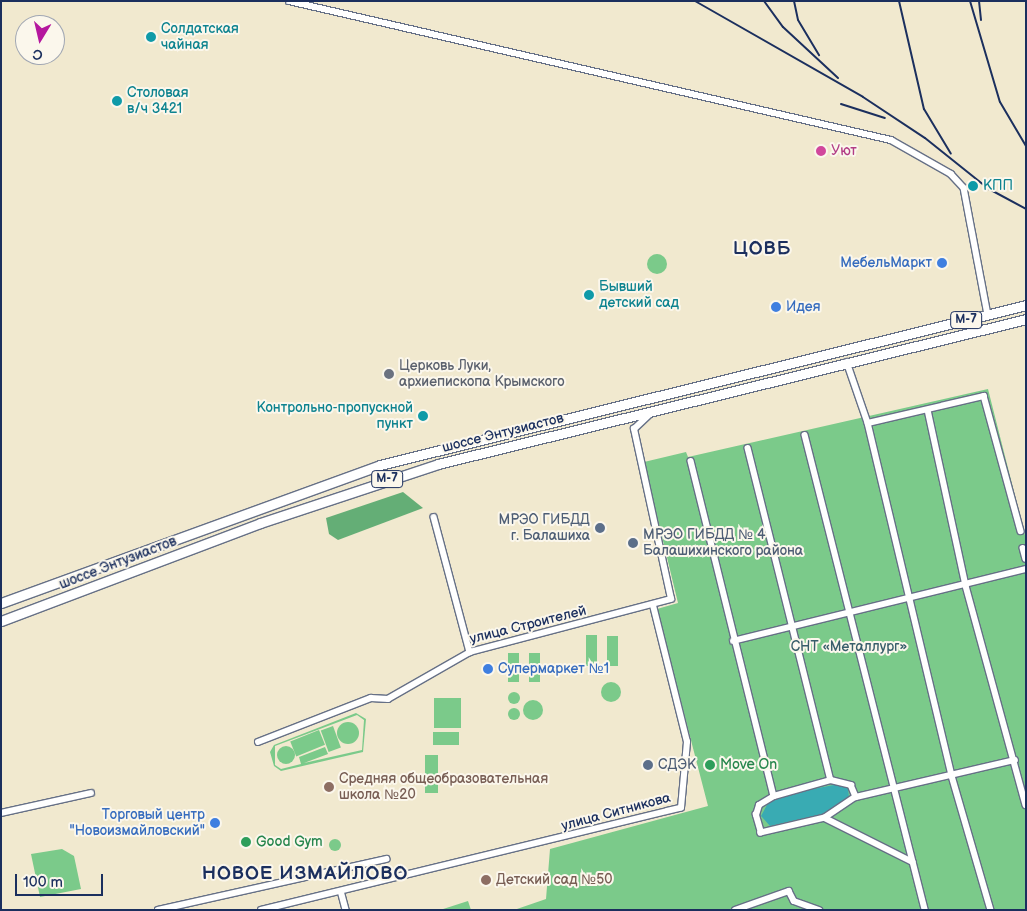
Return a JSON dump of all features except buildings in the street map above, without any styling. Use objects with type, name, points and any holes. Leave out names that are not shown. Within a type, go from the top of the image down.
[{"type":"highway","name":"шоссе Энтузиастов","points":[[1,603],[380,465],[1026,305]]},
{"type":"highway","name":"шоссе Энтузиастов","points":[[1,621],[353,490],[531,439],[1026,319]]},
{"type":"street","points":[[290,1],[891,140],[951,174],[964,188],[988,314]]},
{"type":"street","points":[[847,362],[868,423],[908,599],[952,776],[991,910]]},
{"type":"street","points":[[868,423],[984,396],[1000,440],[1013,488],[1021,530]]},
{"type":"street","name":"улица Строителей","points":[[258,742],[371,698],[388,699],[470,652],[653,606],[672,599],[634,429],[655,410]]},
{"type":"street","points":[[928,410],[966,586],[1026,805]]},
{"type":"street","points":[[805,435],[925,910]]},
{"type":"street","points":[[748,448],[831,780]]},
{"type":"street","points":[[690,460],[733,641],[774,796]]},
{"type":"street","points":[[434,517],[470,652]]},
{"type":"street","points":[[1023,548],[1026,559]]},
{"type":"street","points":[[733,641],[966,586],[1026,569]]},
{"type":"street","name":"улица Ситникова","points":[[341,891],[683,806],[687,742],[653,606]]},
{"type":"street","points":[[856,797],[851,785],[831,780],[774,796],[758,810],[761,833],[824,818],[856,797],[894,790],[1015,760]]},
{"type":"street","points":[[1,813],[91,794]]},
{"type":"street","points":[[824,818],[912,862]]},
{"type":"street","points":[[158,910],[386,859]]},
{"type":"street","points":[[261,910],[341,891],[346,910]]},
{"type":"street","points":[[735,910],[789,891],[794,900],[819,910]]},
{"type":"green space","points":[[657,254],[664,257],[667,264],[664,271],[657,274],[650,271],[647,264],[650,257]]},
{"type":"green space","name":"СНТ «Металлург»","points":[[988,389],[1026,539],[1026,910],[514,910],[546,899],[550,849],[708,806],[657,609],[678,603],[644,462],[686,452],[688,457]]},
{"type":"green space","points":[[403,492],[423,508],[338,540],[329,534],[326,518]]},
{"type":"green space","points":[[586,635],[597,635],[597,666],[586,666]]},
{"type":"green space","points":[[607,636],[618,636],[618,666],[607,666]]},
{"type":"green space","points":[[508,653],[519,653],[519,682],[508,682]]},
{"type":"green space","points":[[529,653],[540,653],[540,682],[529,682]]},
{"type":"green space","points":[[611,682],[618,685],[621,692],[618,699],[611,702],[604,699],[601,692],[604,685]]},
{"type":"green space","points":[[512,692],[516,692],[520,698],[516,704],[512,704],[508,700],[508,696]]},
{"type":"green space","points":[[434,698],[461,698],[461,728],[434,728]]},
{"type":"green space","points":[[533,700],[540,703],[543,710],[540,717],[533,720],[526,717],[523,710],[526,703]]},
{"type":"green space","points":[[512,708],[516,708],[520,714],[516,720],[512,720],[508,716],[508,712]]},
{"type":"green space","points":[[356,713],[366,719],[363,752],[281,771],[274,766],[270,752],[274,745]],"holes":[[[357,715],[364,720],[362,750],[304,763],[328,754],[325,747],[299,757],[301,764],[281,769],[275,765],[275,746]]]},
{"type":"green space","points":[[344,722],[352,722],[359,729],[359,737],[352,744],[344,744],[337,737],[337,729]]},
{"type":"green space","points":[[333,726],[341,748],[329,752],[321,730]]},
{"type":"green space","points":[[319,730],[325,745],[296,756],[290,742]]},
{"type":"green space","points":[[433,732],[459,732],[459,745],[433,745]]},
{"type":"green space","points":[[282,746],[290,746],[295,751],[293,762],[282,764],[277,759],[277,751]]},
{"type":"green space","points":[[425,755],[438,755],[438,793],[425,793]]},
{"type":"green space","points":[[333,839],[337,839],[341,845],[337,851],[333,851],[329,847],[329,843]]},
{"type":"green space","points":[[62,849],[74,856],[81,889],[40,897],[31,854]]},
{"type":"green space","points":[[468,901],[471,910],[440,910]]},
{"type":"water","points":[[839,784],[848,787],[849,799],[822,814],[770,826],[761,816],[768,803],[787,794]]},
{"type":"railway","points":[[695,1],[863,97],[925,138],[989,189],[1026,209]]},
{"type":"railway","points":[[764,1],[783,27],[838,78]]},
{"type":"railway","points":[[794,1],[798,20],[819,55]]},
{"type":"railway","points":[[899,1],[924,109],[951,154]]},
{"type":"railway","points":[[970,1],[1000,102],[1026,146]]},
{"type":"railway","points":[[979,1],[981,20]]},
{"type":"railway","points":[[841,104],[885,118]]},
{"type":"place","name":"Солдатская чайная","points":[[151,37]]},
{"type":"place","name":"Столовая в/ч 3421","points":[[117,101]]},
{"type":"place","name":"Уют","points":[[821,151]]},
{"type":"place","name":"КПП","points":[[973,186]]},
{"type":"place","name":"МебельМаркт","points":[[942,263]]},
{"type":"place","name":"Бывший детский сад","points":[[589,295]]},
{"type":"place","name":"Идея","points":[[776,307]]},
{"type":"place","name":"Церковь Луки, архиепископа Крымского","points":[[389,374]]},
{"type":"place","name":"Контрольно-пропускной пункт","points":[[423,416]]},
{"type":"place","name":"МРЭО ГИБДД г. Балашиха","points":[[600,528]]},
{"type":"place","name":"МРЭО ГИБДД № 4 Балашихинского района","points":[[633,543]]},
{"type":"place","name":"Супермаркет №1","points":[[488,669]]},
{"type":"place","name":"СДЭК","points":[[648,765]]},
{"type":"place","name":"Move On","points":[[710,765]]},
{"type":"place","name":"Средняя общеобразовательная школа №20","points":[[329,787]]},
{"type":"place","name":"Торговый центр \"Новоизмайловский\"","points":[[215,823]]},
{"type":"place","name":"Good Gym","points":[[246,842]]},
{"type":"place","name":"Детский сад №50","points":[[486,880]]},
{"type":"district","name":"ЦОВБ","points":[[762,249]]},
{"type":"district","name":"НОВОЕ ИЗМАЙЛОВО","points":[[305,874]]}]
